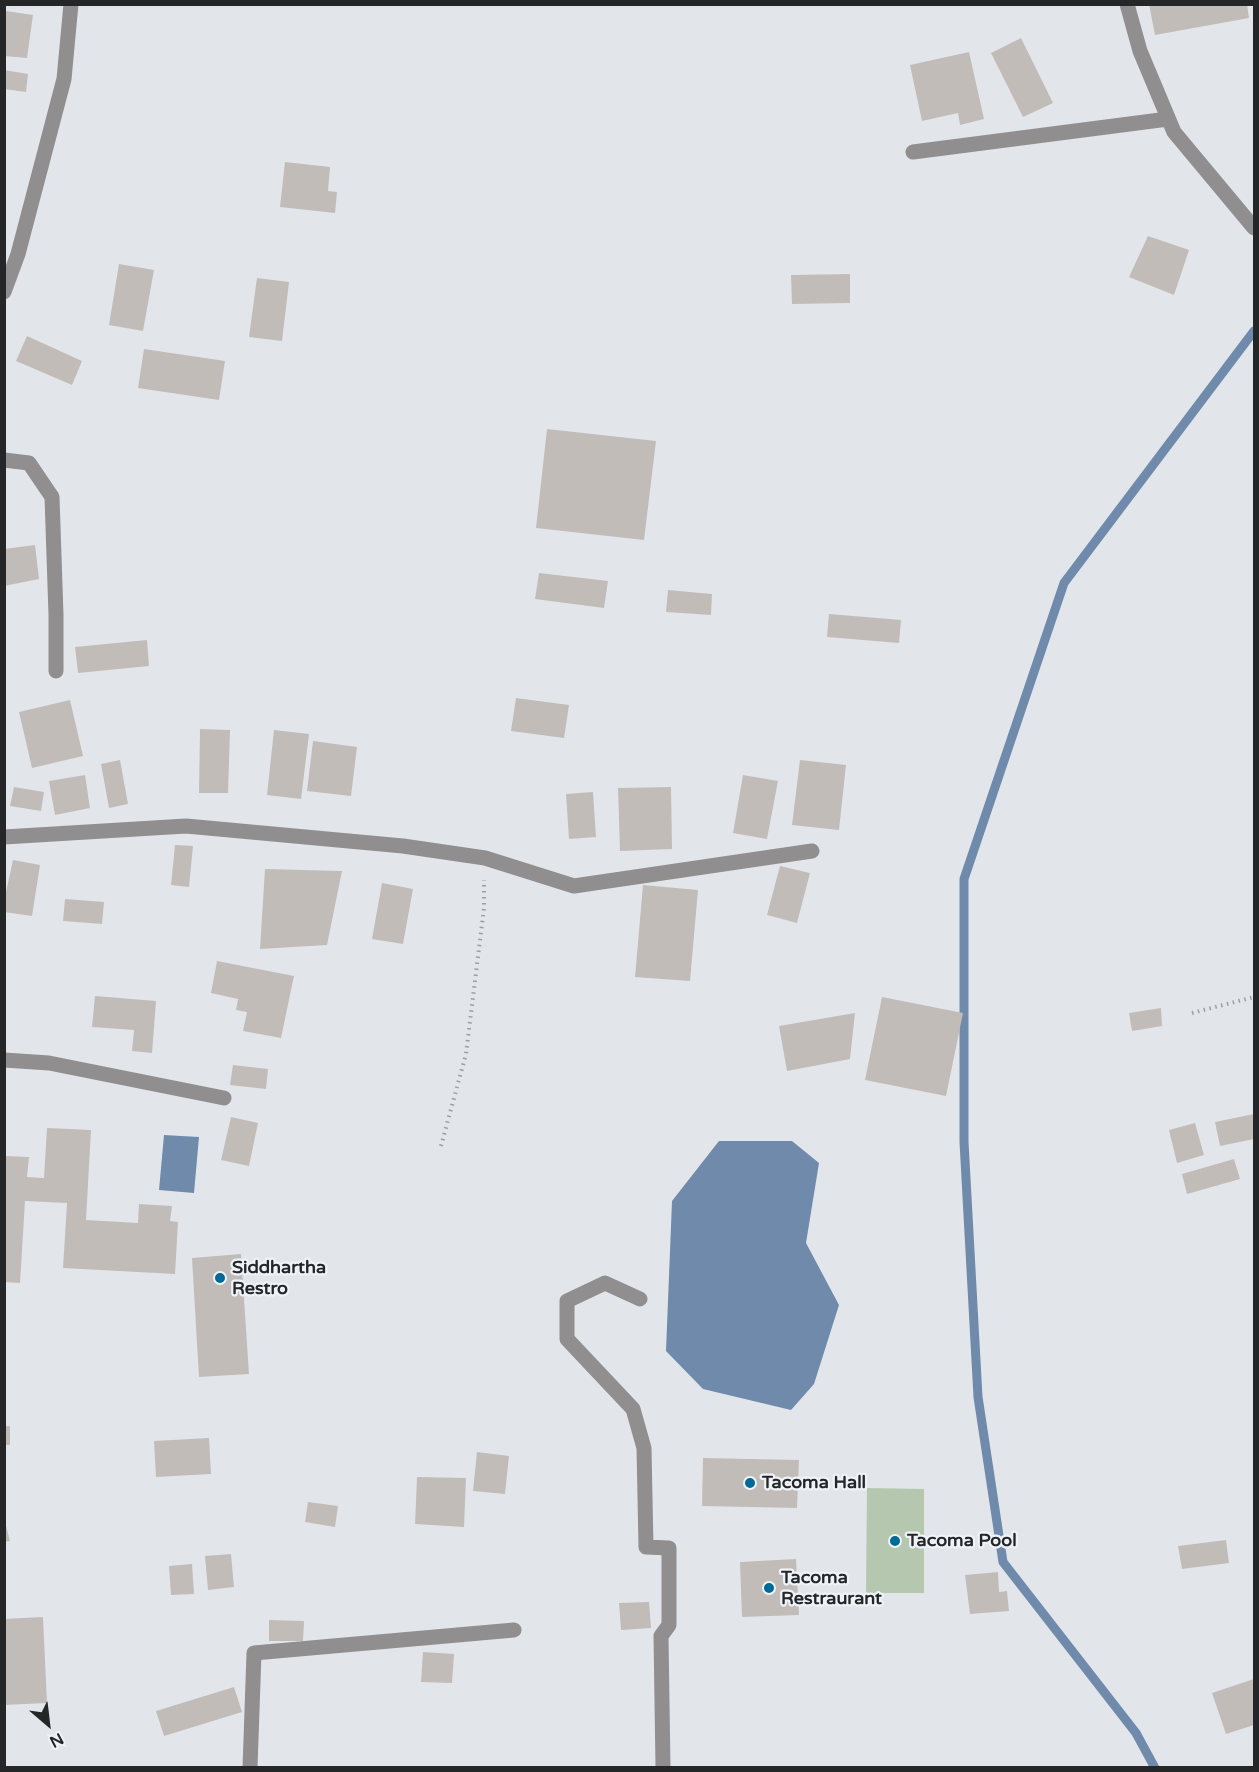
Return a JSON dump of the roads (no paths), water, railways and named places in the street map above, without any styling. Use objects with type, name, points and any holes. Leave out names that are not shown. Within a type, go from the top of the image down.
[{"type":"street","points":[[4,292],[18,254],[64,78],[71,4]]},
{"type":"street","points":[[1127,4],[1140,51],[1174,132],[1254,228]]},
{"type":"street","points":[[913,152],[1168,119]]},
{"type":"street","points":[[4,460],[29,463],[52,497],[56,671]]},
{"type":"street","points":[[4,837],[186,825],[403,846],[485,858],[574,886],[812,851]]},
{"type":"street","points":[[4,1060],[49,1063],[224,1098]]},
{"type":"street","points":[[640,1299],[604,1283],[567,1301],[567,1339],[633,1409],[644,1448],[646,1547],[669,1548],[669,1624],[661,1636],[663,1767]]},
{"type":"street","points":[[250,1767],[254,1653],[514,1630]]},
{"type":"water","points":[[164,1135],[199,1137],[194,1193],[159,1190]]},
{"type":"water","points":[[719,1141],[792,1141],[819,1163],[806,1243],[839,1305],[814,1384],[791,1410],[703,1389],[666,1351],[672,1201]]},
{"type":"waterway","points":[[1155,1768],[1136,1733],[1003,1562],[978,1397],[964,1142],[964,879],[1064,583],[1254,331]]},
{"type":"place","name":"Siddhartha Restro","points":[[220,1278]]},
{"type":"place","name":"Tacoma Hall","points":[[750,1483]]},
{"type":"place","name":"Tacoma Pool","points":[[895,1541]]},
{"type":"place","name":"Tacoma Restraurant","points":[[769,1588]]}]
